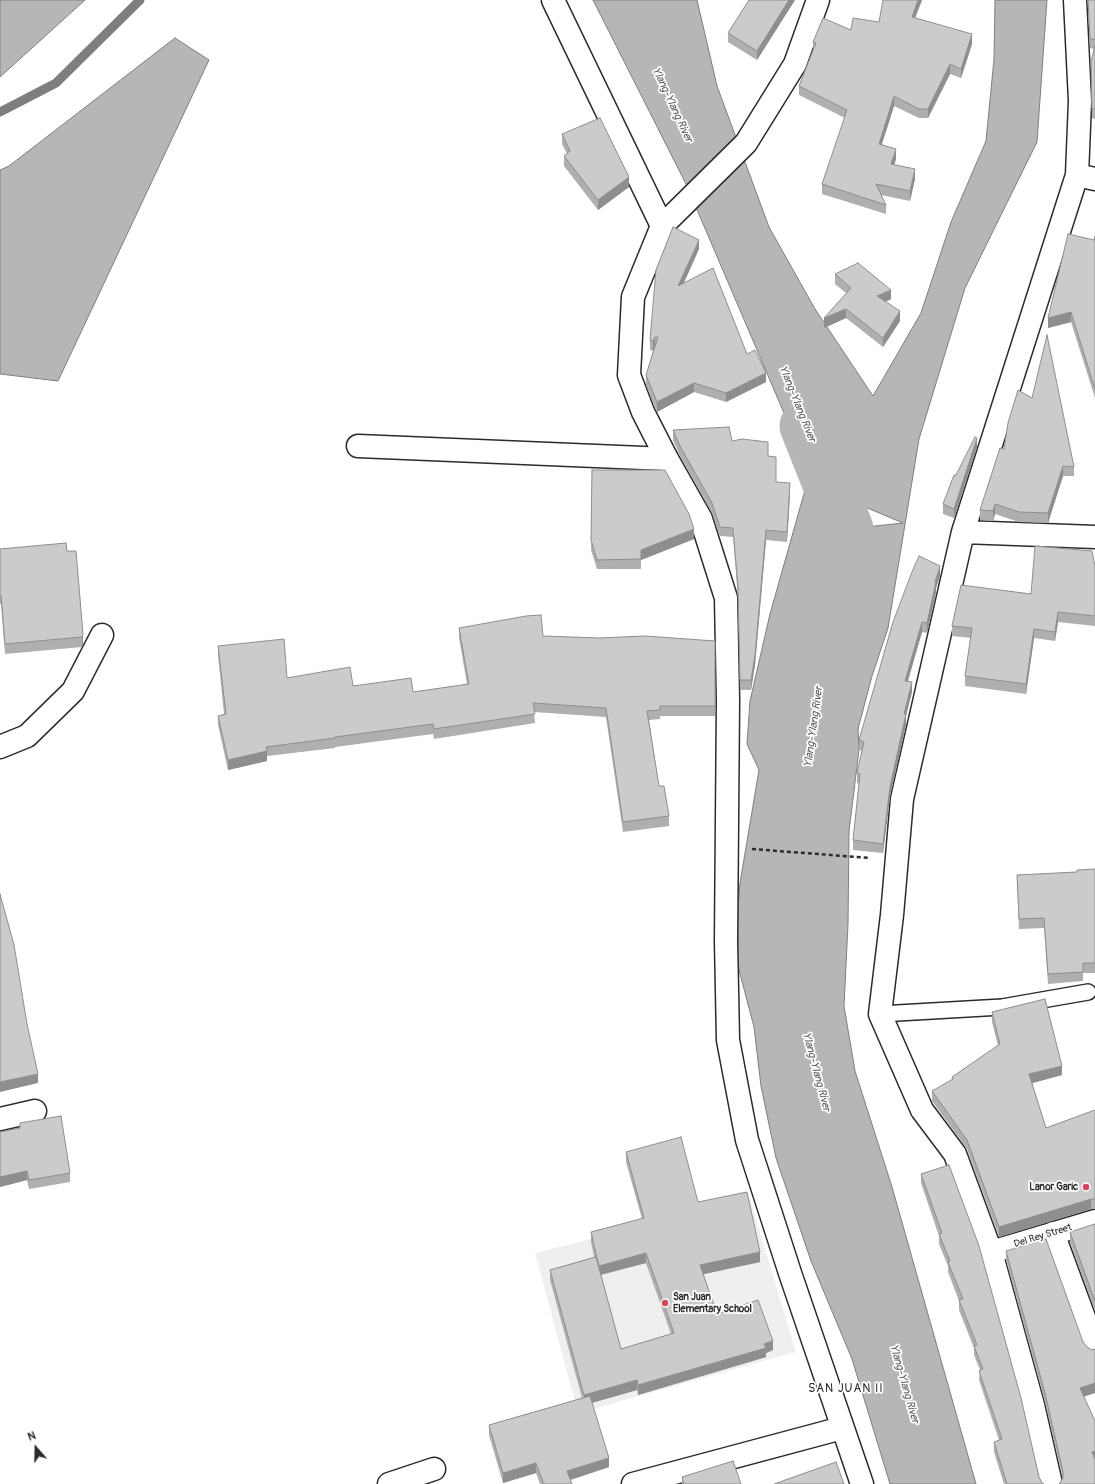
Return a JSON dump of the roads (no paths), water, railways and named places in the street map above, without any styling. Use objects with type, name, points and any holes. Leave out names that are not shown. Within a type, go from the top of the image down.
[{"type":"street","points":[[552,0],[662,226]]},
{"type":"street","points":[[818,0],[795,64],[746,143],[682,208],[662,226],[633,297],[629,376],[643,412],[667,459],[702,519],[726,598],[728,700],[726,942],[728,1040],[747,1140],[790,1273],[862,1484]]},
{"type":"street","points":[[1051,1484],[1033,1405],[991,1252],[955,1154],[922,1110],[880,1014],[892,915],[902,799],[962,532],[1086,177],[1080,101],[1086,55],[1075,0]]},
{"type":"street","points":[[358,446],[667,459]]},
{"type":"street","points":[[962,532],[1095,537]]},
{"type":"street","points":[[0,747],[27,736],[73,691],[102,635]]},
{"type":"street","points":[[0,1118],[36,1111]]},
{"type":"street","name":"Del Rey Street","points":[[991,1252],[1095,1221]]},
{"type":"street","points":[[1053,1234],[1095,1346]]},
{"type":"street","points":[[633,1484],[842,1428]]},
{"type":"street","points":[[389,1484],[434,1469]]},
{"type":"lane","points":[[880,1014],[1002,1007],[1088,992]]},
{"type":"water","points":[[0,0],[85,0],[0,77]]},
{"type":"water","points":[[593,0],[697,0],[717,86],[769,227],[815,309],[873,396],[921,313],[951,222],[986,141],[994,59],[995,0],[1047,0],[1037,142],[965,288],[919,439],[888,628],[872,676],[858,729],[859,750],[849,831],[848,924],[844,1006],[855,1071],[892,1187],[976,1484],[890,1484],[852,1359],[811,1261],[776,1158],[761,1086],[754,1027],[734,951],[740,883],[759,770],[747,744],[750,701],[770,614],[807,483],[787,420],[686,184]],"holes":[[[808,483],[903,523],[848,529]]]},
{"type":"water","points":[[175,38],[209,60],[58,381],[0,374],[0,170],[9,166]]},
{"type":"waterway","points":[[0,112],[56,83],[140,0]]},
{"type":"waterway","name":"Ylang-Ylang River","points":[[806,426],[847,529],[835,602]]},
{"type":"place","name":"Lanor Garic","points":[[1086,1187]]},
{"type":"place","name":"San Juan Elementary School","points":[[665,1303]]},
{"type":"district","name":"SAN JUAN II","points":[[846,1389]]}]
